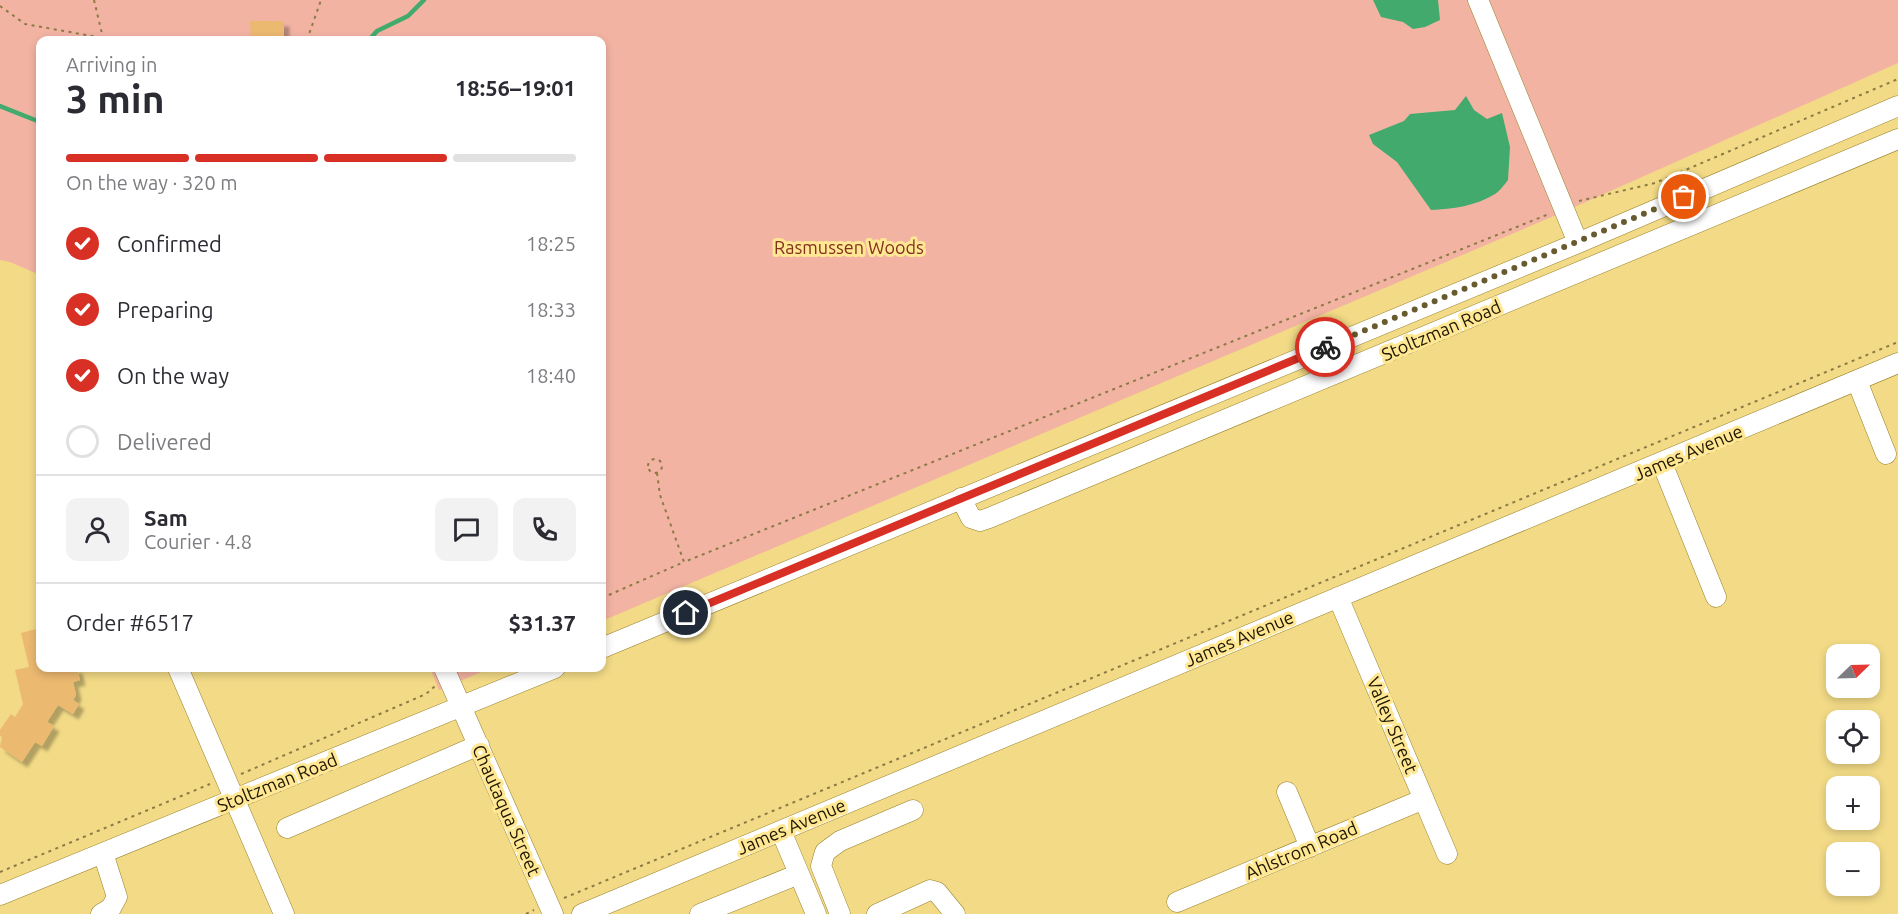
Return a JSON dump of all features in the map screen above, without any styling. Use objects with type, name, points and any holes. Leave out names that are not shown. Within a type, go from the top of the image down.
[{"type":"street","points":[[1478,0],[1578,243]]},
{"type":"street","name":"Stoltzman Road","points":[[606,646],[1578,243],[1898,107]]},
{"type":"street","name":"Stoltzman Road","points":[[961,498],[971,518],[980,521],[989,518],[1898,140]]},
{"type":"street","name":"James Avenue","points":[[594,912],[852,801],[1898,363]]},
{"type":"street","points":[[1857,381],[1886,454]]},
{"type":"street","points":[[1662,463],[1716,597]]},
{"type":"street","name":"Valley Street","points":[[1338,597],[1447,854]]},
{"type":"street","points":[[180,672],[284,914]]},
{"type":"street","name":"Chautaqua Street","points":[[446,672],[551,909]]},
{"type":"street","name":"Stoltzman Road","points":[[0,895],[545,672]]},
{"type":"street","points":[[287,828],[478,745]]},
{"type":"street","points":[[1287,792],[1310,847]]},
{"type":"street","name":"Ahlstrom Road","points":[[1177,902],[1424,799]]},
{"type":"street","points":[[852,801],[864,830]]},
{"type":"street","points":[[840,914],[821,866],[825,852],[840,841],[913,810]]},
{"type":"street","points":[[781,831],[816,914]]},
{"type":"street","points":[[101,914],[111,908],[117,897],[103,853]]},
{"type":"street","points":[[700,914],[799,874]]},
{"type":"street","points":[[877,914],[930,890],[937,892],[955,914]]},
{"type":"path","points":[[94,0],[103,36]]},
{"type":"path","points":[[308,36],[321,0]]},
{"type":"path","points":[[0,6],[25,24],[92,36]]},
{"type":"path","points":[[606,596],[684,562],[1579,202],[1655,183],[1898,79]]},
{"type":"path","points":[[526,914],[551,909],[1898,342]]},
{"type":"path","points":[[658,459],[662,463],[662,469],[657,473],[648,471],[646,466],[658,459]]},
{"type":"path","points":[[657,473],[660,495],[684,562]]},
{"type":"path","points":[[0,872],[225,778],[242,773],[426,694]]},
{"type":"green space","name":"Rasmussen Woods","points":[[0,0],[1898,0],[1898,63],[1561,213],[606,619],[606,36],[36,36],[36,273],[0,260]]},
{"type":"green space","points":[[432,672],[482,672],[439,690]]},
{"type":"shaded area","points":[[1373,0],[1438,0],[1440,20],[1425,27],[1413,29],[1403,22],[1381,17]]},
{"type":"shaded area","points":[[1466,96],[1474,110],[1487,119],[1502,113],[1510,147],[1508,180],[1497,193],[1488,198],[1455,208],[1431,210],[1397,162],[1373,144],[1369,135],[1404,121],[1410,114],[1455,110]]},
{"type":"building","points":[[250,21],[284,21],[284,36],[251,36]]},
{"type":"building","points":[[36,629],[36,672],[78,672],[80,680],[73,682],[76,695],[73,700],[79,704],[73,714],[58,705],[47,722],[54,726],[42,746],[35,742],[22,762],[0,747],[2,737],[0,730],[11,714],[15,717],[23,704],[15,670],[29,667],[21,633]]},
{"type":"waterway","points":[[373,36],[377,31],[408,16],[424,0]]},
{"type":"waterway","points":[[0,106],[36,120]]},
{"type":"way so far","points":[[1325,347],[1684,197]]},
{"type":"route","points":[[686,613],[1325,347]]}]
